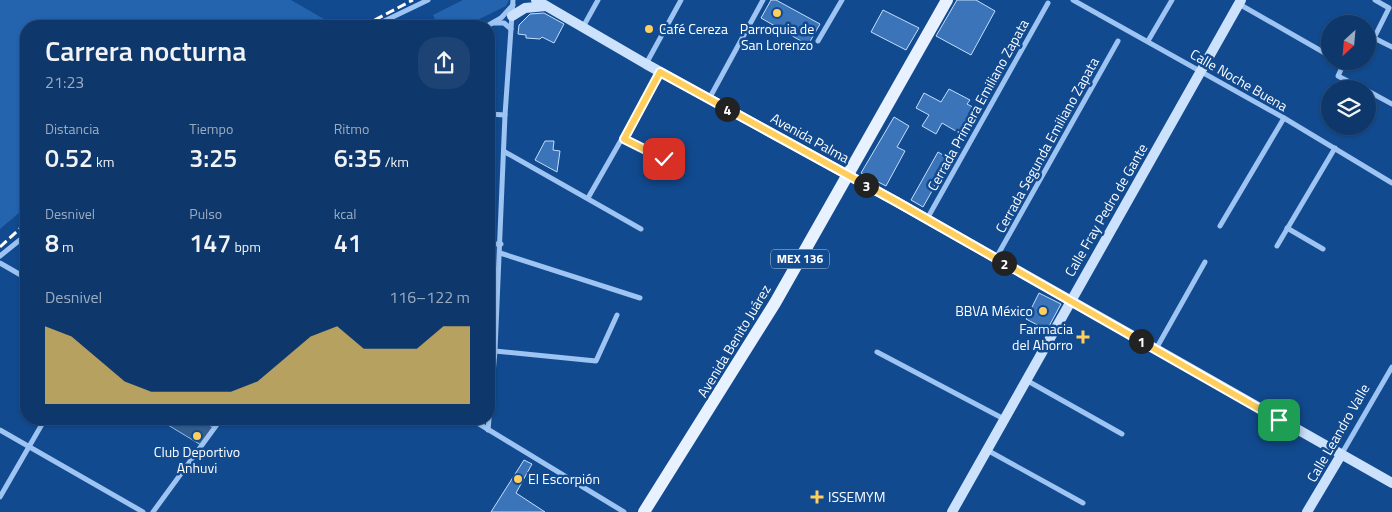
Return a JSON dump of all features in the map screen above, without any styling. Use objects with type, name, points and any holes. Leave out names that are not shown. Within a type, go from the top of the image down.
[{"type":"main road","name":"Avenida Palma","points":[[536,0],[660,72],[927,219],[1392,483]]},
{"type":"main road","name":"Avenida Benito Juárez","points":[[644,512],[775,303],[947,0]]},
{"type":"main road","name":"Calle Fray Pedro de Gante","points":[[952,512],[1240,2]]},
{"type":"main road","points":[[512,16],[525,8],[546,6]]},
{"type":"main road","name":"Calle Leandro Valle","points":[[1307,512],[1341,455]]},
{"type":"street","points":[[386,20],[428,0]]},
{"type":"street","points":[[583,27],[598,0]]},
{"type":"street","points":[[646,64],[681,0]]},
{"type":"street","points":[[709,99],[763,0]]},
{"type":"street","points":[[818,41],[842,0]]},
{"type":"street","name":"Calle Noche Buena","points":[[1073,0],[1284,118],[1392,183]]},
{"type":"street","points":[[1148,41],[1172,0]]},
{"type":"street","points":[[1375,0],[1389,8],[1374,38],[1392,47]]},
{"type":"street","points":[[513,2],[505,115],[505,152],[495,350],[596,361],[616,315]]},
{"type":"street","points":[[495,21],[513,2]]},
{"type":"street","name":"Cerrada Primera Emiliano Zapata","points":[[927,219],[1048,2]]},
{"type":"street","points":[[1240,2],[1321,51]]},
{"type":"street","points":[[495,23],[504,23],[511,29]]},
{"type":"street","name":"Cerrada Segunda Emiliano Zapata","points":[[996,259],[1118,42]]},
{"type":"street","points":[[1341,70],[1338,76],[1346,80]]},
{"type":"street","points":[[588,198],[624,139],[660,72]]},
{"type":"street","points":[[1376,95],[1392,104]]},
{"type":"street","points":[[495,114],[505,115]]},
{"type":"street","points":[[1220,226],[1284,118]]},
{"type":"street","points":[[624,139],[664,159]]},
{"type":"street","points":[[1277,246],[1335,148]]},
{"type":"street","points":[[505,152],[641,229]]},
{"type":"street","points":[[1288,228],[1323,249]]},
{"type":"street","points":[[0,256],[20,240]]},
{"type":"street","points":[[495,244],[500,244]]},
{"type":"street","points":[[500,253],[640,298]]},
{"type":"street","points":[[1156,349],[1204,262]]},
{"type":"street","points":[[0,263],[20,275]]},
{"type":"street","points":[[877,352],[1004,419]]},
{"type":"street","name":"Calle Leandro Valle","points":[[1341,455],[1392,367]]},
{"type":"street","points":[[1026,380],[1122,434]]},
{"type":"street","points":[[0,497],[41,425]]},
{"type":"street","points":[[153,512],[217,425]]},
{"type":"street","points":[[480,425],[624,512]]},
{"type":"street","points":[[488,425],[488,430]]},
{"type":"street","points":[[0,430],[144,512]]},
{"type":"street","points":[[987,449],[1083,503]]},
{"type":"shaded area","points":[[0,0],[291,0],[326,20],[20,20],[20,212],[0,229]]},
{"type":"shaded area","points":[[463,0],[509,0],[506,6],[477,20],[436,20],[433,15]]},
{"type":"shaded area","name":"Club Deportivo Anhuvi","points":[[168,425],[209,425],[214,428],[201,445]]},
{"type":"building","points":[[771,0],[776,0],[820,24],[808,45],[761,18]]},
{"type":"building","points":[[957,0],[976,0],[995,11],[971,55],[936,36]]},
{"type":"building","points":[[883,10],[919,28],[906,50],[871,32]]},
{"type":"building","points":[[544,13],[564,24],[554,43],[542,37],[540,39],[526,38],[526,35],[518,34],[519,25],[530,14]]},
{"type":"building","points":[[949,89],[970,100],[967,104],[980,111],[966,137],[942,123],[936,134],[922,126],[929,115],[916,108],[924,93],[941,102]]},
{"type":"building","points":[[894,117],[909,126],[897,147],[905,151],[886,186],[861,173]]},
{"type":"building","points":[[545,141],[554,141],[553,150],[560,151],[557,172],[535,160]]},
{"type":"building","points":[[938,152],[950,159],[923,207],[911,200]]},
{"type":"building","name":"BBVA México","points":[[1039,293],[1061,304],[1047,330],[1026,319]]},
{"type":"building","name":"El Escorpión","points":[[524,460],[532,464],[516,493],[545,512],[491,512]]},
{"type":"railway","points":[[375,20],[413,0]]},
{"type":"railway","points":[[0,247],[20,229]]},
{"type":"place","name":"Parroquia de San Lorenzo","points":[[777,13]]},
{"type":"place","name":"Café Cereza","points":[[649,29]]},
{"type":"place","name":"BBVA México","points":[[1043,311]]},
{"type":"place","name":"Farmacia del Ahorro","points":[[1083,337]]},
{"type":"place","name":"Club Deportivo Anhuvi","points":[[197,436]]},
{"type":"place","name":"El Escorpión","points":[[518,479]]},
{"type":"place","name":"ISSEMYM","points":[[817,497]]},
{"type":"route","points":[[664,159],[624,139],[660,72],[897,202],[1279,420]]}]
